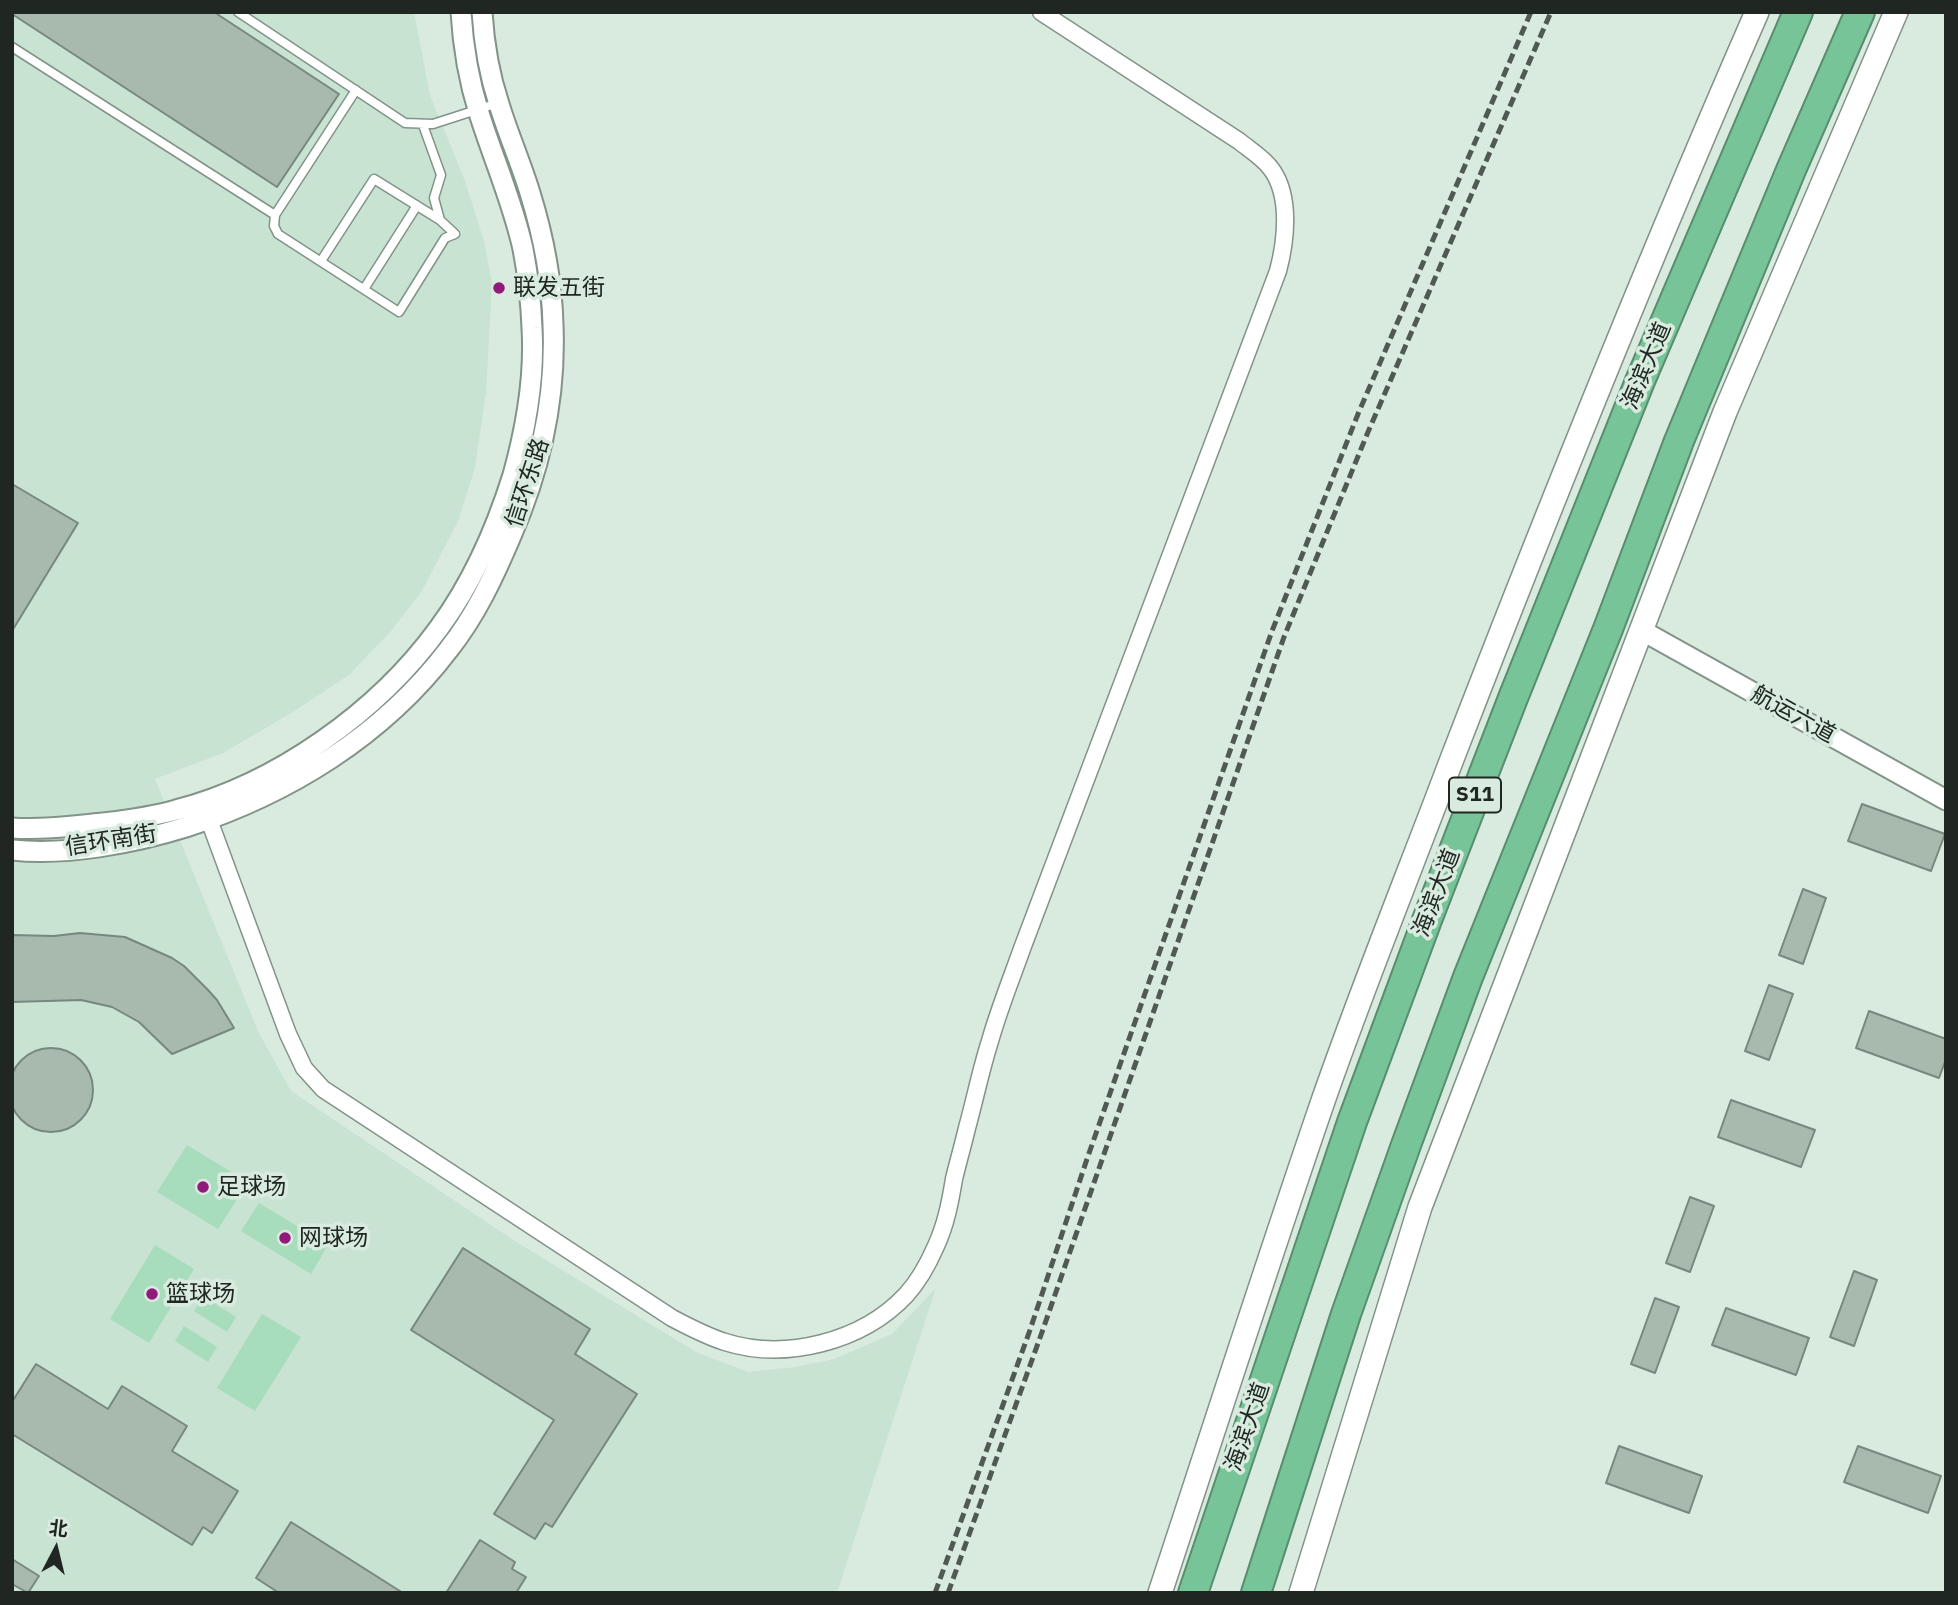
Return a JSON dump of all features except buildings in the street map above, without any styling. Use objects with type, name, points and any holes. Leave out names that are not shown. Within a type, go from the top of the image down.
[{"type":"highway","name":"海滨大道","points":[[1193,1593],[1352,1122],[1427,920],[1635,394],[1798,12]]},
{"type":"highway","name":"S11","points":[[1256,1593],[1346,1314],[1468,977],[1608,629],[1679,440],[1860,12]]},
{"type":"main road","points":[[1160,1593],[1324,1098],[1419,846],[1519,585],[1699,145],[1757,12]]},
{"type":"main road","points":[[1301,1593],[1420,1207],[1724,412],[1896,12]]},
{"type":"street","name":"信环东路","points":[[206,811],[300,755],[377,697],[441,626],[469,580],[497,524],[515,467],[528,405],[533,331],[523,248],[478,111],[467,61],[461,12]]},
{"type":"street","name":"信环东路","points":[[206,811],[260,798],[317,769],[361,737],[408,694],[449,650],[466,625],[493,577],[532,486],[546,426],[554,329],[547,262],[531,194],[498,103],[486,57],[482,12]]},
{"type":"street","points":[[206,811],[288,1034],[304,1068],[323,1089],[672,1318],[702,1334],[727,1343],[764,1350],[828,1342],[856,1331],[889,1310],[907,1294],[936,1247],[948,1214],[954,1179],[990,1041],[1023,946],[1278,271],[1284,248],[1286,227],[1281,188],[1273,171],[1261,159],[1239,141],[1041,12]]},
{"type":"street","name":"航运六道","points":[[1641,630],[1946,800]]},
{"type":"street","name":"信环南街","points":[[12,828],[47,828],[206,811]]},
{"type":"street","name":"信环南街","points":[[12,850],[62,850],[131,842],[206,811]]},
{"type":"lane","points":[[237,12],[405,123],[433,124],[498,103]]},
{"type":"lane","points":[[12,47],[275,215]]},
{"type":"lane","points":[[321,261],[374,179],[440,220],[455,234],[445,238],[399,312],[278,234],[274,226],[275,215],[356,90]]},
{"type":"lane","points":[[423,125],[441,175],[435,198],[440,220]]},
{"type":"lane","points":[[364,289],[416,207]]},
{"type":"shaded area","points":[[12,12],[414,12],[430,95],[465,181],[484,241],[492,283],[486,393],[475,468],[458,521],[422,591],[390,632],[349,675],[223,753],[155,779],[258,1031],[291,1091],[515,1241],[696,1352],[748,1372],[796,1367],[834,1359],[892,1334],[936,1288],[837,1593],[12,1593]]},
{"type":"green space","name":"足球场","points":[[187,1145],[248,1182],[218,1229],[157,1192]]},
{"type":"green space","name":"网球场","points":[[259,1203],[328,1245],[311,1274],[241,1231]]},
{"type":"green space","name":"篮球场","points":[[155,1245],[194,1269],[149,1343],[110,1319]]},
{"type":"green space","points":[[203,1296],[236,1317],[227,1332],[194,1311]]},
{"type":"green space","name":"篮球场","points":[[262,1314],[301,1337],[255,1411],[217,1388]]},
{"type":"green space","points":[[184,1326],[217,1347],[208,1362],[175,1341]]},
{"type":"railway","points":[[935,1593],[1030,1330],[1272,631],[1358,414],[1531,12]]},
{"type":"railway","points":[[948,1593],[1041,1335],[1284,637],[1368,432],[1551,12]]},
{"type":"place","name":"联发五街","points":[[499,288]]},
{"type":"place","name":"足球场","points":[[203,1187]]},
{"type":"place","name":"网球场","points":[[285,1238]]},
{"type":"place","name":"篮球场","points":[[152,1294]]}]
